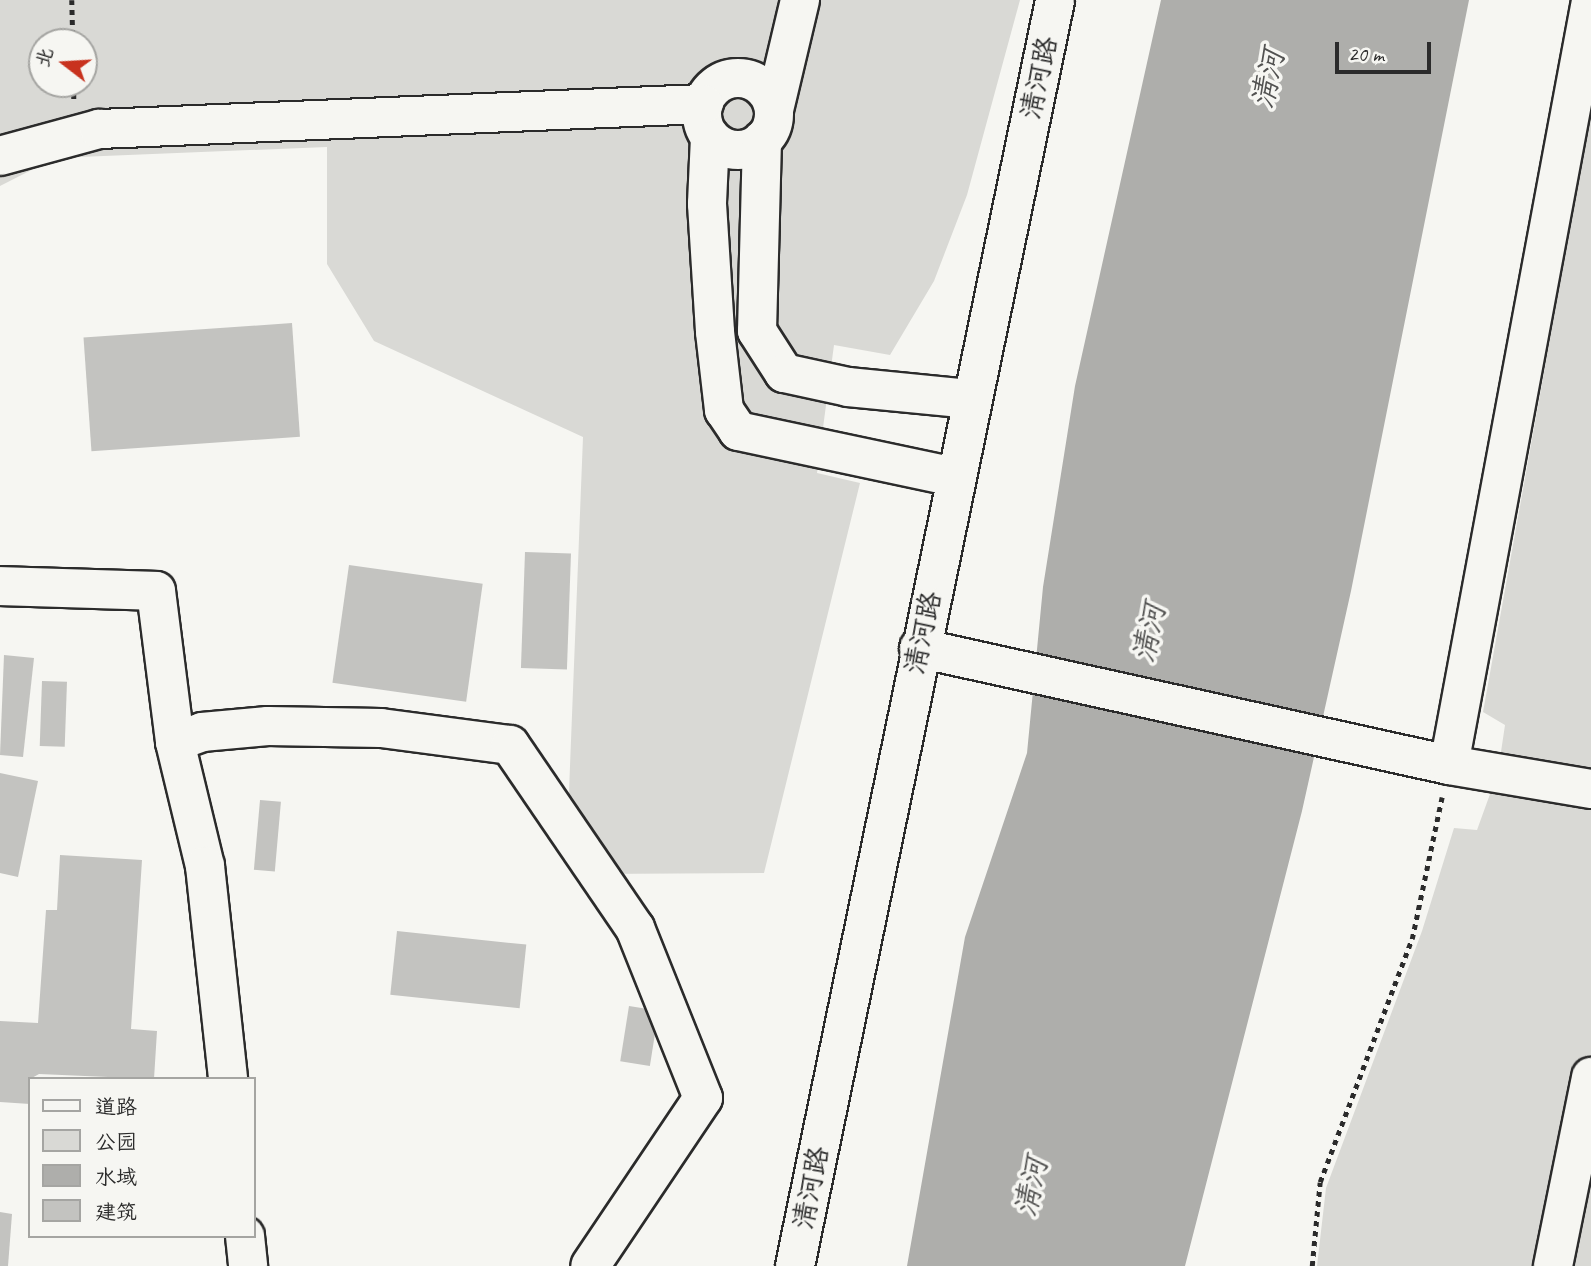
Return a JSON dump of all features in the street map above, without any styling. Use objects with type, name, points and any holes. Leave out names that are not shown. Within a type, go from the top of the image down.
[{"type":"street","points":[[0,156],[99,129],[707,121],[741,150],[768,125],[800,0]]},
{"type":"street","name":"清河路","points":[[795,1266],[919,649],[1055,0]]},
{"type":"street","points":[[1449,765],[1591,1]]},
{"type":"street","points":[[955,477],[738,431],[724,410],[715,332],[707,204],[707,121],[717,84],[741,77],[763,88],[768,125],[757,331],[784,373],[848,387],[971,399]]},
{"type":"street","points":[[0,586],[156,591],[175,742],[205,866],[228,1077]]},
{"type":"street","points":[[919,649],[1449,765],[1591,789]]},
{"type":"street","points":[[175,742],[202,732],[268,726],[381,728],[510,745],[635,928],[703,1098],[590,1266]]},
{"type":"street","points":[[1553,1266],[1591,1077]]},
{"type":"street","points":[[245,1238],[248,1266]]},
{"type":"path","points":[[72,0],[73,28]]},
{"type":"path","points":[[1312,1266],[1321,1182],[1412,939],[1449,765]]},
{"type":"green space","points":[[0,0],[1020,0],[967,195],[934,281],[890,355],[834,345],[817,473],[860,483],[764,873],[593,874],[567,842],[583,437],[374,341],[327,264],[327,147],[55,158],[0,186]]},
{"type":"green space","points":[[1591,111],[1591,1266],[1317,1266],[1326,1188],[1422,931],[1454,828],[1477,830],[1498,772],[1505,725],[1483,712]]},
{"type":"water","name":"清河","points":[[1161,0],[1469,0],[1351,591],[1302,811],[1185,1266],[907,1266],[965,937],[1027,753],[1043,587],[1075,386]]},
{"type":"building","points":[[292,323],[300,437],[91,451],[84,338]]},
{"type":"building","points":[[525,552],[571,554],[567,670],[521,668]]},
{"type":"building","points":[[349,565],[483,584],[466,702],[332,683]]},
{"type":"building","points":[[4,655],[34,658],[23,757],[0,755]]},
{"type":"building","points":[[42,681],[67,682],[65,747],[40,746]]},
{"type":"building","points":[[0,773],[38,781],[18,877],[0,873]]},
{"type":"building","points":[[260,800],[281,802],[275,872],[254,870]]},
{"type":"building","points":[[60,855],[142,860],[131,1029],[157,1031],[154,1077],[39,1074],[28,1077],[28,1104],[0,1102],[0,1021],[38,1023],[46,910],[57,910]]},
{"type":"building","points":[[397,931],[526,945],[520,1008],[390,995]]},
{"type":"building","points":[[629,1006],[659,1011],[650,1066],[620,1061]]},
{"type":"building","points":[[0,1212],[12,1214],[8,1266],[0,1266]]}]
